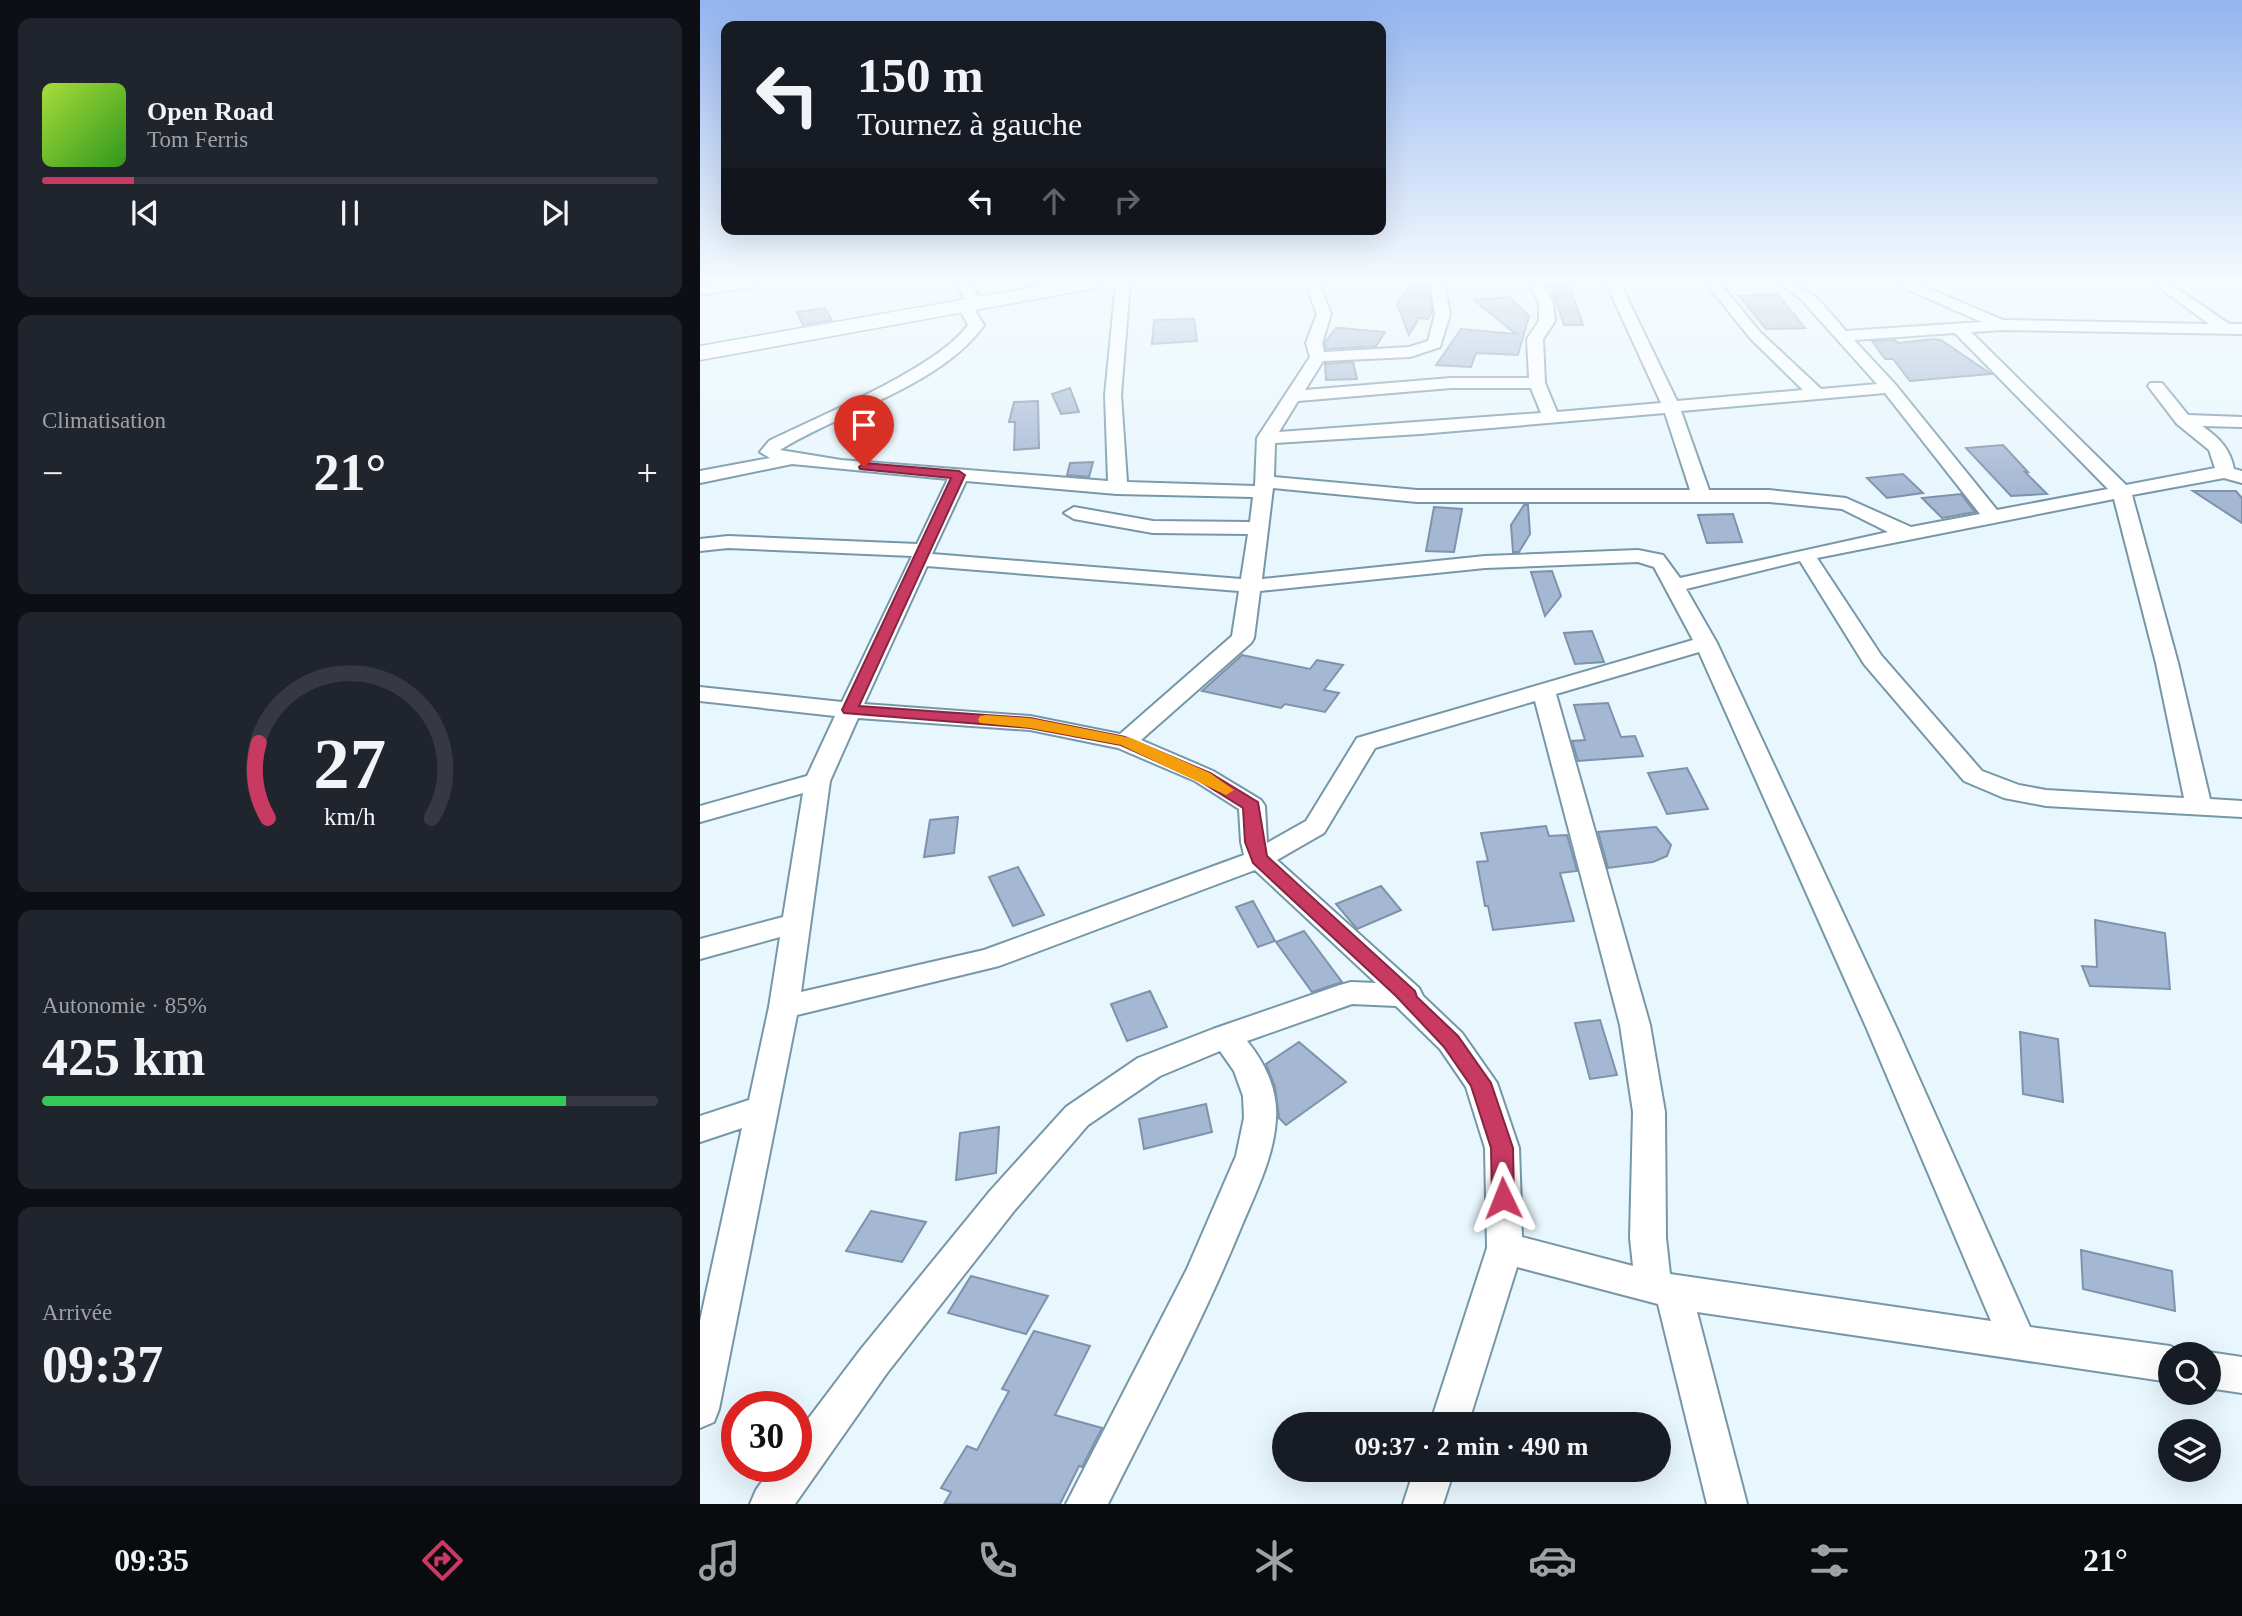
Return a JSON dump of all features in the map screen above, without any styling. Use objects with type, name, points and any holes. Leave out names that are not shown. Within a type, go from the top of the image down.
[{"type":"street","points":[[945,353],[910,376],[775,445],[769,452],[792,459],[1116,488],[1264,487],[1418,496],[1769,496],[1846,504],[1907,533]]},
{"type":"street","points":[[1116,488],[1118,460],[1113,395],[1117,353]]},
{"type":"street","points":[[1125,741],[1243,638],[1264,487],[1266,438],[1295,396],[1318,357],[1317,353]]},
{"type":"street","points":[[1318,357],[1388,353]]},
{"type":"street","points":[[1536,353],[1537,383],[1551,418]]},
{"type":"street","points":[[1648,353],[1683,434],[1701,494]]},
{"type":"street","points":[[1774,353],[1817,394]]},
{"type":"street","points":[[1857,353],[1889,388],[1992,516]]},
{"type":"street","points":[[1984,353],[2122,492],[2167,663],[2199,806]]},
{"type":"street","points":[[1295,396],[1451,383],[1537,383]]},
{"type":"street","points":[[2156,386],[2183,420],[2216,445],[2230,469]]},
{"type":"street","points":[[1266,438],[1551,418],[1889,388]]},
{"type":"street","points":[[2183,420],[2242,422],[2230,469]]},
{"type":"street","points":[[700,477],[792,459]]},
{"type":"street","points":[[1675,585],[1805,554],[2230,469]]},
{"type":"street","points":[[700,1409],[783,1007],[817,781],[959,475]]},
{"type":"street","points":[[1074,513],[1153,527],[1258,528]]},
{"type":"street","points":[[700,545],[728,542],[922,555],[1251,586],[1485,562],[1638,556],[1656,559],[1675,585],[1706,643],[1882,1029],[2018,1341]]},
{"type":"street","points":[[1805,554],[1872,659],[1973,776],[2013,792],[2046,798],[2242,809]]},
{"type":"street","points":[[783,1007],[989,959],[1259,859],[1315,827],[1366,743],[1706,643]]},
{"type":"street","points":[[1544,691],[1635,1025],[1648,1112],[1648,1238],[1727,1504]]},
{"type":"street","points":[[700,694],[849,710],[1030,723],[1125,741],[1204,776],[1252,806],[1254,842],[1259,859],[1408,996]]},
{"type":"street","points":[[700,814],[817,781]]},
{"type":"street","points":[[700,949],[796,923]]},
{"type":"street","points":[[771,1504],[874,1361],[1002,1201],[1077,1116],[1149,1067],[1224,1037],[1351,993],[1408,996]]},
{"type":"street","points":[[1408,996],[1405,997],[1451,1041],[1480,1083],[1502,1148],[1505,1248],[1453,1412]]},
{"type":"street","points":[[1086,1504],[1213,1255],[1254,1153],[1260,1107],[1256,1083],[1240,1051],[1224,1037]]},
{"type":"street","points":[[700,1129],[763,1108]]},
{"type":"street","points":[[1505,1248],[1663,1289],[1709,1298],[2158,1362]]},
{"type":"street","points":[[2221,1372],[2242,1375]]},
{"type":"street","points":[[1423,1504],[1430,1482]]},
{"type":"building","points":[[1444,353],[1476,353],[1471,367],[1436,365]]},
{"type":"building","points":[[1480,353],[1519,353],[1518,355]]},
{"type":"building","points":[[1881,353],[1960,353],[1991,374],[1910,381],[1893,359],[1885,359]]},
{"type":"building","points":[[1353,362],[1357,379],[1326,380],[1325,364]]},
{"type":"building","points":[[1070,388],[1079,412],[1061,414],[1052,394]]},
{"type":"building","points":[[1038,401],[1039,448],[1014,450],[1015,422],[1009,422],[1014,402]]},
{"type":"building","points":[[2003,445],[2047,494],[2011,496],[1966,448]]},
{"type":"building","points":[[1093,462],[1089,477],[1067,475],[1070,463]]},
{"type":"building","points":[[1903,474],[1923,493],[1887,498],[1867,478]]},
{"type":"building","points":[[2193,491],[2236,491],[2242,498],[2242,523]]},
{"type":"building","points":[[1961,494],[1975,512],[1942,518],[1922,498]]},
{"type":"building","points":[[1524,505],[1528,505],[1530,534],[1519,552],[1513,552],[1511,525]]},
{"type":"building","points":[[1434,507],[1462,509],[1454,552],[1426,551]]},
{"type":"building","points":[[1733,514],[1742,542],[1707,543],[1698,515]]},
{"type":"building","points":[[1552,571],[1561,596],[1545,616],[1531,572]]},
{"type":"building","points":[[1592,631],[1604,662],[1575,664],[1564,633]]},
{"type":"building","points":[[1242,655],[1310,669],[1317,660],[1343,665],[1324,690],[1339,693],[1325,712],[1285,704],[1281,708],[1202,691]]},
{"type":"building","points":[[1608,703],[1621,737],[1635,736],[1643,756],[1578,761],[1572,741],[1585,740],[1574,705]]},
{"type":"building","points":[[1687,768],[1708,809],[1667,814],[1648,773]]},
{"type":"building","points":[[958,817],[954,853],[924,857],[930,820]]},
{"type":"building","points":[[1546,826],[1549,836],[1567,835],[1577,871],[1560,873],[1574,921],[1493,930],[1488,906],[1485,906],[1477,862],[1488,861],[1481,833]]},
{"type":"building","points":[[1656,827],[1671,845],[1667,856],[1653,862],[1608,868],[1598,832]]},
{"type":"building","points":[[1018,867],[1044,915],[1013,926],[989,877]]},
{"type":"building","points":[[1381,886],[1401,910],[1357,929],[1336,904]]},
{"type":"building","points":[[1253,901],[1275,941],[1258,947],[1236,907]]},
{"type":"building","points":[[2095,920],[2165,933],[2170,989],[2090,986],[2082,966],[2097,967]]},
{"type":"building","points":[[1304,931],[1342,982],[1312,992],[1276,942]]},
{"type":"building","points":[[1150,991],[1167,1027],[1127,1041],[1111,1004]]},
{"type":"building","points":[[1600,1020],[1617,1075],[1590,1079],[1575,1023]]},
{"type":"building","points":[[2020,1032],[2058,1039],[2063,1102],[2023,1094]]},
{"type":"building","points":[[1299,1042],[1346,1082],[1286,1125],[1279,1118],[1275,1087],[1266,1064]]},
{"type":"building","points":[[1206,1104],[1212,1132],[1144,1149],[1139,1119]]},
{"type":"building","points":[[999,1127],[996,1173],[956,1180],[960,1133]]},
{"type":"building","points":[[871,1211],[926,1222],[902,1262],[846,1251]]},
{"type":"building","points":[[2081,1250],[2172,1271],[2175,1311],[2083,1289]]},
{"type":"building","points":[[971,1276],[1048,1296],[1026,1334],[948,1313]]},
{"type":"building","points":[[1034,1331],[1090,1346],[1055,1415],[1102,1428],[1082,1467],[1079,1466],[1060,1504],[944,1504],[951,1492],[941,1488],[967,1446],[977,1450],[1009,1391],[1002,1389]]},
{"type":"slow traffic","points":[[986,720],[1030,723],[1125,741],[1204,776],[1226,790]]},
{"type":"route","points":[[864,467],[959,475],[849,710],[1030,723],[1125,741],[1204,776],[1252,806],[1254,842],[1259,859],[1408,996],[1405,997],[1451,1041],[1480,1083],[1502,1148],[1503,1198]]}]
